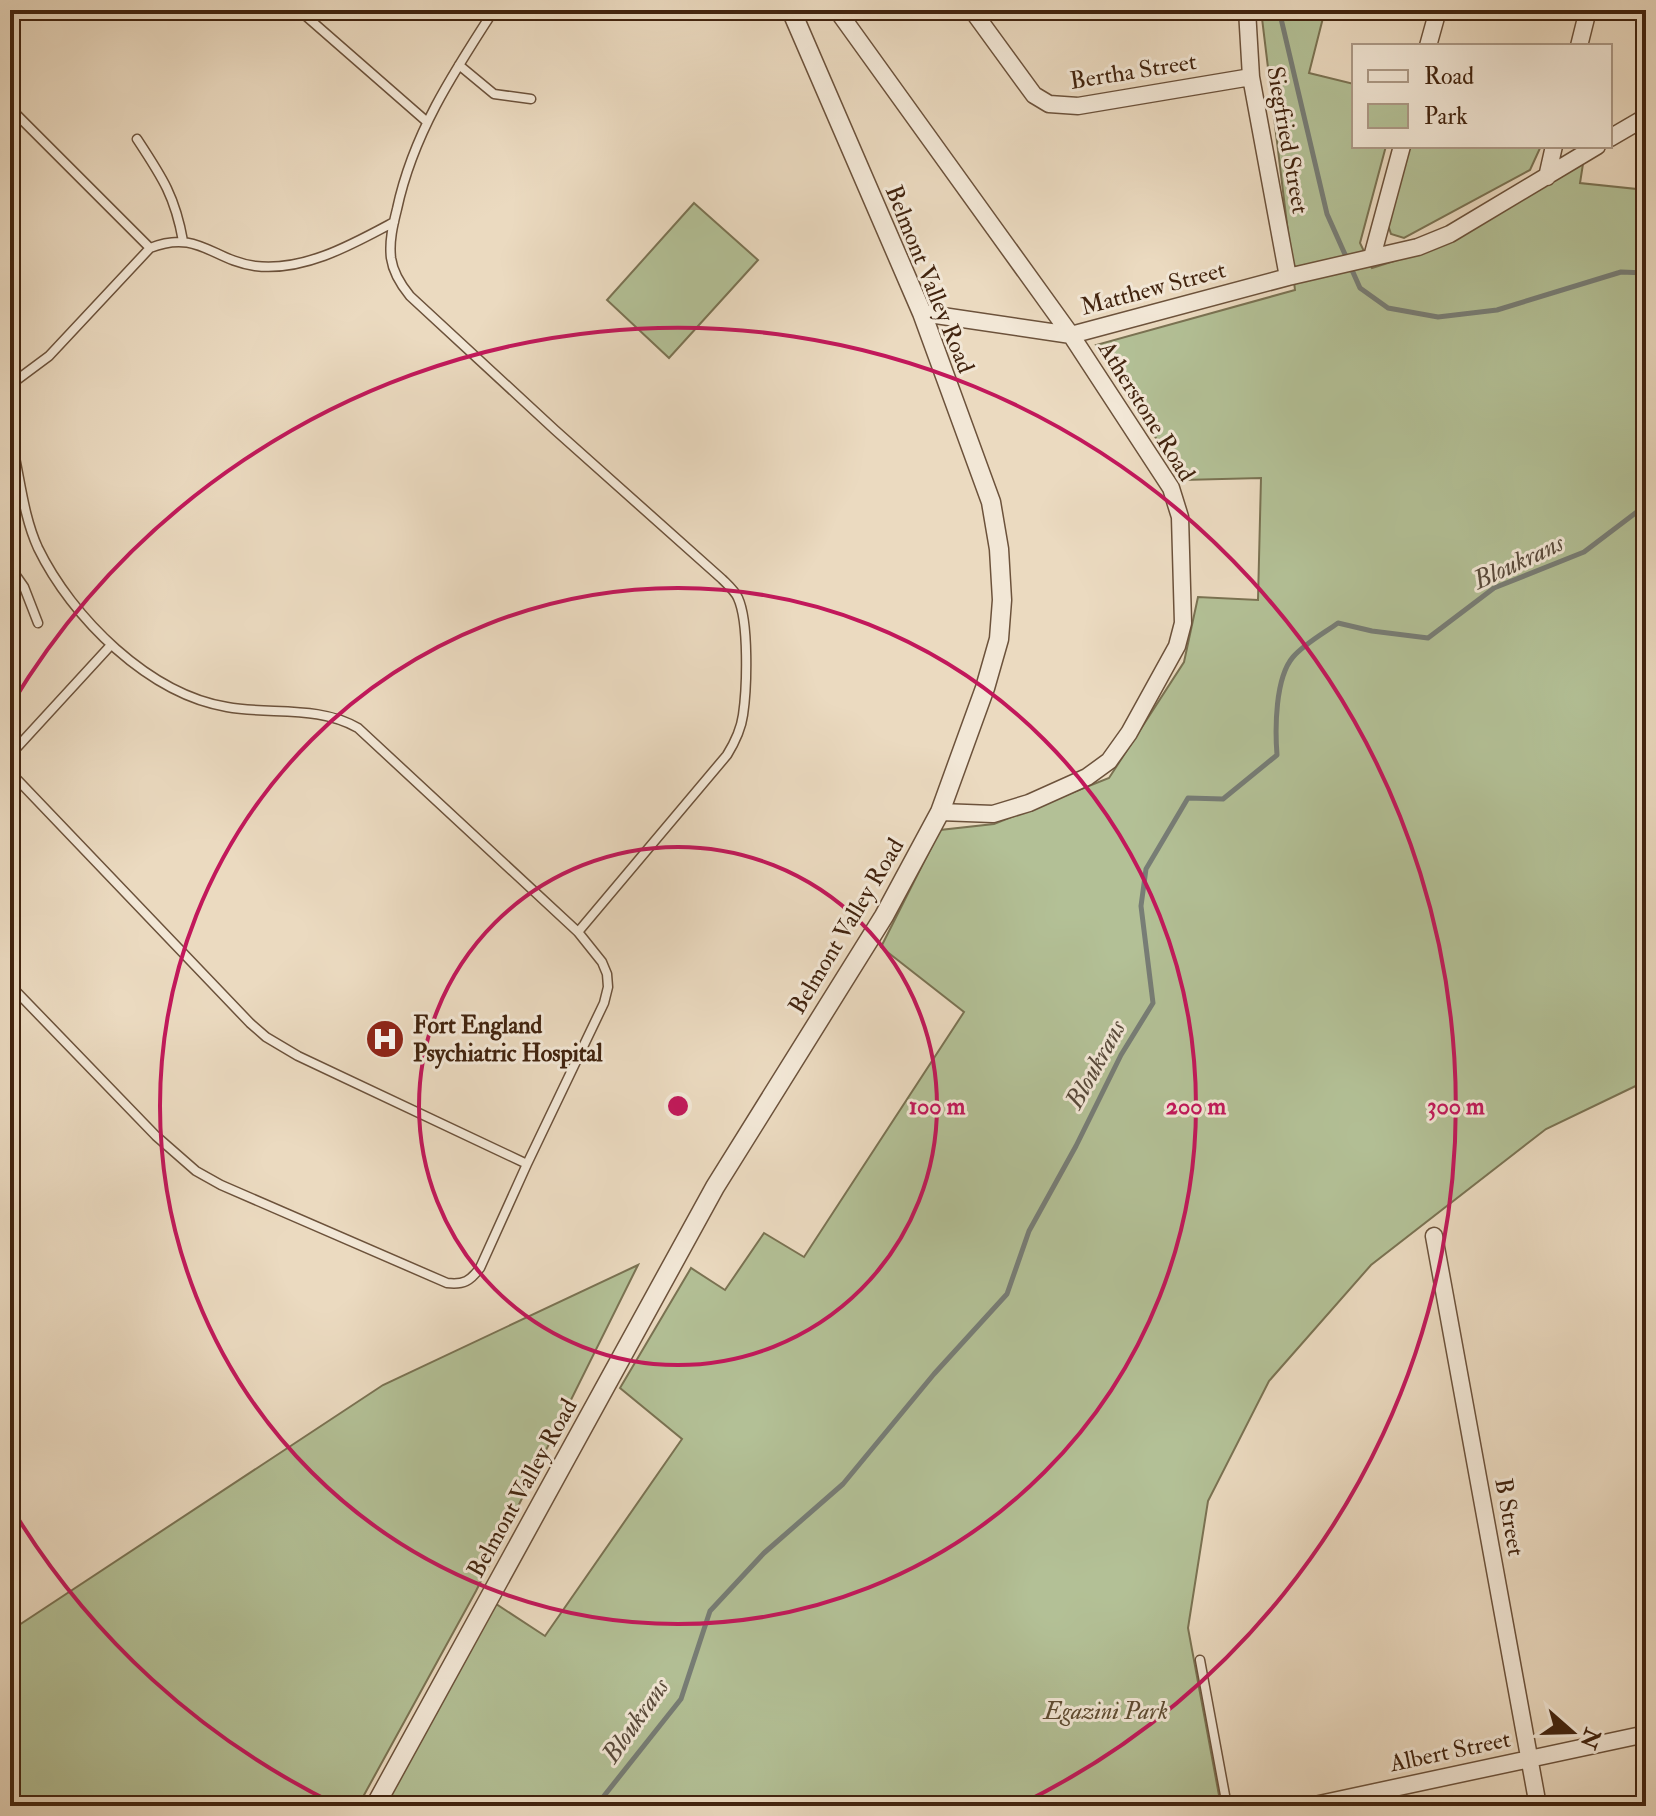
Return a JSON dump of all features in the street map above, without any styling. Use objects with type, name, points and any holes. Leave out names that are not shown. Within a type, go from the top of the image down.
[{"type":"street","name":"Belmont Valley Road","points":[[375,1806],[715,1187],[884,916],[940,812],[985,688],[999,639],[1002,600],[999,549],[991,502],[922,313],[791,10]]},
{"type":"street","name":"Atherstone Road","points":[[837,10],[1071,335],[1171,488],[1180,517],[1183,623],[1177,646],[1129,733],[1109,761],[1087,777],[1029,803],[993,814],[940,812]]},
{"type":"street","name":"Bertha Street","points":[[972,10],[1034,95],[1049,104],[1078,106],[1251,77]]},
{"type":"street","name":"Siegfried Street","points":[[1247,10],[1251,77],[1288,277]]},
{"type":"street","points":[[1429,44],[1438,10]]},
{"type":"street","points":[[1580,44],[1588,10]]},
{"type":"street","points":[[1612,137],[1646,117]]},
{"type":"street","points":[[1359,260],[1401,148]]},
{"type":"street","points":[[1547,177],[1554,148]]},
{"type":"street","name":"Matthew Street","points":[[922,313],[1071,335],[1288,277],[1418,247],[1450,234],[1594,148]]},
{"type":"street","name":"B Street","points":[[1434,1236],[1538,1806]]},
{"type":"street","name":"Albert Street","points":[[1310,1806],[1646,1734]]},
{"type":"lane","points":[[299,10],[426,121]]},
{"type":"lane","points":[[494,10],[426,121],[403,180],[394,222],[391,260],[396,275],[410,296],[555,430],[707,563],[737,595],[745,636],[743,714],[737,738],[727,755],[578,932]]},
{"type":"lane","points":[[459,65],[494,94],[531,99]]},
{"type":"lane","points":[[10,108],[150,248]]},
{"type":"lane","points":[[137,139],[158,170],[176,206],[183,241]]},
{"type":"lane","points":[[10,385],[49,356],[150,248],[165,242],[183,241],[199,244],[237,262],[276,266],[331,253],[394,222]]},
{"type":"lane","points":[[10,436],[28,522],[38,548],[69,595],[111,645],[167,686],[199,702],[256,711],[326,714],[358,728],[578,932],[602,962],[608,987],[604,1003],[480,1268],[470,1280],[459,1284],[447,1283],[221,1185],[196,1171],[156,1136],[10,985]]},
{"type":"lane","points":[[10,567],[24,587],[38,623]]},
{"type":"lane","points":[[10,755],[111,645]]},
{"type":"lane","points":[[10,772],[266,1037],[298,1056],[527,1164]]},
{"type":"lane","points":[[1200,1660],[1227,1806]]},
{"type":"green space","name":"Egazini Park","points":[[1261,10],[1325,10],[1309,73],[1352,84],[1352,148],[1385,148],[1360,243],[1372,268],[1455,236],[1583,164],[1580,183],[1646,190],[1646,1081],[1546,1129],[1371,1265],[1269,1381],[1208,1501],[1188,1628],[1221,1806],[382,1806],[493,1602],[545,1636],[682,1439],[620,1388],[691,1268],[725,1290],[764,1233],[804,1257],[964,1012],[881,947],[940,830],[994,824],[1109,778],[1184,662],[1198,597],[1258,600],[1261,478],[1183,480],[1096,345],[1295,290]]},
{"type":"green space","points":[[1408,148],[1540,148],[1530,170],[1404,238],[1391,234],[1388,225]]},
{"type":"green space","points":[[694,203],[758,260],[669,358],[607,300]]},
{"type":"green space","points":[[638,1265],[476,1591],[358,1806],[10,1806],[10,1631],[383,1385]]},
{"type":"waterway","name":"Bloukrans","points":[[1279,10],[1327,214],[1360,288],[1388,308],[1438,317],[1497,310],[1621,272],[1646,273]]},
{"type":"waterway","name":"Bloukrans","points":[[596,1806],[681,1699],[710,1611],[764,1553],[843,1484],[934,1374],[1007,1294],[1029,1231],[1121,1055],[1153,1003],[1141,906],[1146,869],[1188,798],[1223,799],[1277,755],[1276,718],[1280,690],[1293,657],[1338,623],[1428,638],[1494,588],[1584,552],[1646,505]]},
{"type":"place","name":"Fort England Psychiatric Hospital","points":[[385,1039]]}]
